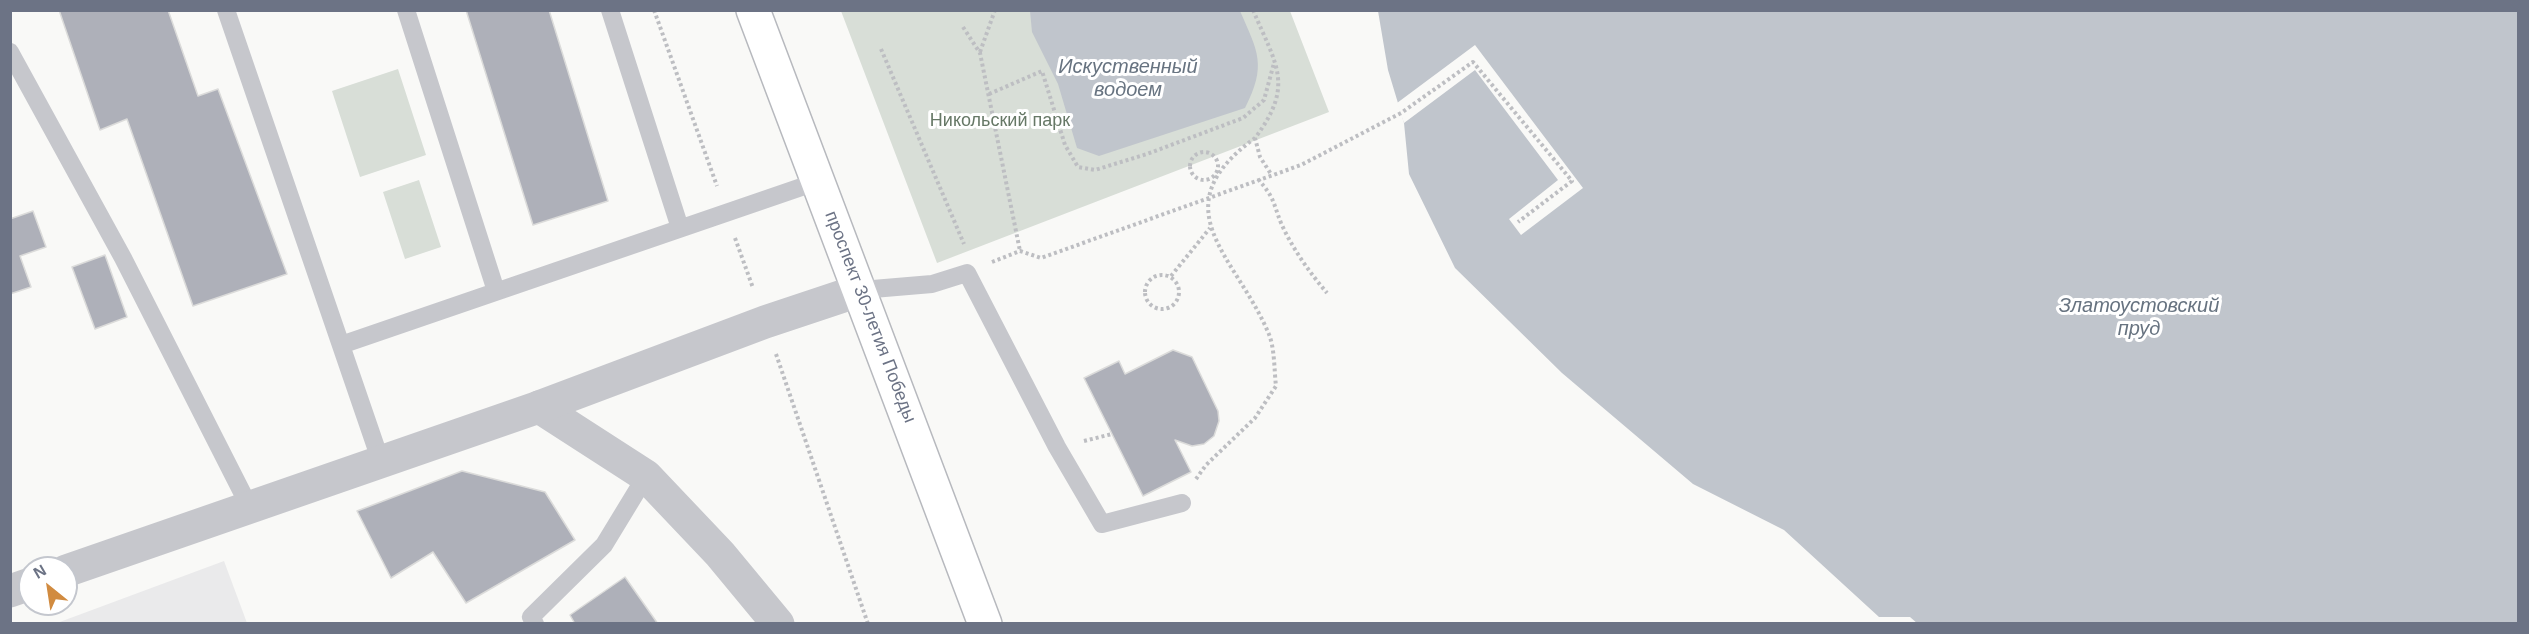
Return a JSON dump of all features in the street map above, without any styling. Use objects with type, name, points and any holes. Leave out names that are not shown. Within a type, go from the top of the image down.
[{"type":"main road","name":"проспект 30-летия Победы","points":[[753,10],[861,290],[985,624]]},
{"type":"street","points":[[78,567],[539,407],[765,322],[861,290]]},
{"type":"street","points":[[539,407],[646,476],[720,554],[778,624]]},
{"type":"lane","points":[[226,10],[381,462]]},
{"type":"lane","points":[[406,10],[496,291]]},
{"type":"lane","points":[[610,10],[680,228]]},
{"type":"lane","points":[[10,52],[123,258],[249,506]]},
{"type":"lane","points":[[341,345],[819,181]]},
{"type":"lane","points":[[861,290],[932,284],[971,270],[1057,447],[1102,524],[1182,503]]},
{"type":"lane","points":[[529,621],[604,545],[646,476]]},
{"type":"path","points":[[980,52],[994,10]]},
{"type":"path","points":[[1182,503],[1206,465],[1255,418],[1276,387],[1270,334],[1210,228],[1206,198],[1217,174],[1231,155],[1255,138],[1270,117],[1280,89],[1274,63],[1253,10]]},
{"type":"path","points":[[963,27],[980,52],[1020,251]]},
{"type":"path","points":[[881,49],[971,270],[1020,251],[1041,258],[1270,174],[1301,165],[1401,113],[1473,62],[1572,181],[1518,222]]},
{"type":"path","points":[[989,94],[1042,70],[1065,145],[1078,167],[1095,170],[1147,154],[1243,118],[1264,100],[1274,63]]},
{"type":"path","points":[[1255,138],[1260,157],[1270,174]]},
{"type":"path","points":[[1204,151],[1211,153],[1219,162],[1217,174],[1208,180],[1194,178],[1189,165],[1196,153],[1204,151]]},
{"type":"path","points":[[1257,179],[1273,197],[1282,224],[1306,265],[1327,293]]},
{"type":"path","points":[[1171,277],[1210,228]]},
{"type":"path","points":[[1158,274],[1171,277],[1180,287],[1180,296],[1170,308],[1159,309],[1149,304],[1145,295],[1146,284],[1158,274]]},
{"type":"shaded area","points":[[224,561],[247,623],[57,623]]},
{"type":"green space","name":"Никольский парк","points":[[841,11],[1290,11],[1329,112],[937,263]]},
{"type":"green space","points":[[398,69],[426,155],[360,177],[332,91]]},
{"type":"green space","points":[[419,180],[441,247],[405,259],[383,192]]},
{"type":"water","name":"Искуственный водоем","points":[[1030,11],[1240,11],[1258,59],[1252,93],[1245,108],[1099,156],[1077,148],[1058,84],[1032,32]]},
{"type":"water","name":"Златоустовский пруд","points":[[1378,11],[2518,11],[2518,623],[1918,624],[1910,617],[1879,617],[1784,530],[1693,484],[1562,373],[1455,268],[1409,174],[1404,123],[1388,70]]},
{"type":"pier","points":[[1475,45],[1583,188],[1521,235],[1509,219],[1558,180],[1475,70],[1404,123],[1397,103]]},
{"type":"building","points":[[59,10],[168,10],[198,96],[218,89],[287,274],[193,306],[127,119],[100,130]]},
{"type":"building","points":[[466,10],[549,10],[608,201],[533,225]]},
{"type":"building","points":[[33,211],[46,247],[20,256],[31,287],[10,294],[10,219]]},
{"type":"building","points":[[105,255],[127,317],[95,329],[72,267]]},
{"type":"building","points":[[1173,350],[1192,357],[1218,411],[1219,421],[1214,436],[1204,444],[1192,446],[1175,440],[1191,472],[1143,496],[1084,378],[1119,361],[1125,374]]},
{"type":"building","points":[[462,471],[545,492],[575,540],[466,603],[433,552],[391,578],[357,511]]},
{"type":"building","points":[[625,577],[658,624],[575,624],[570,615]]}]
